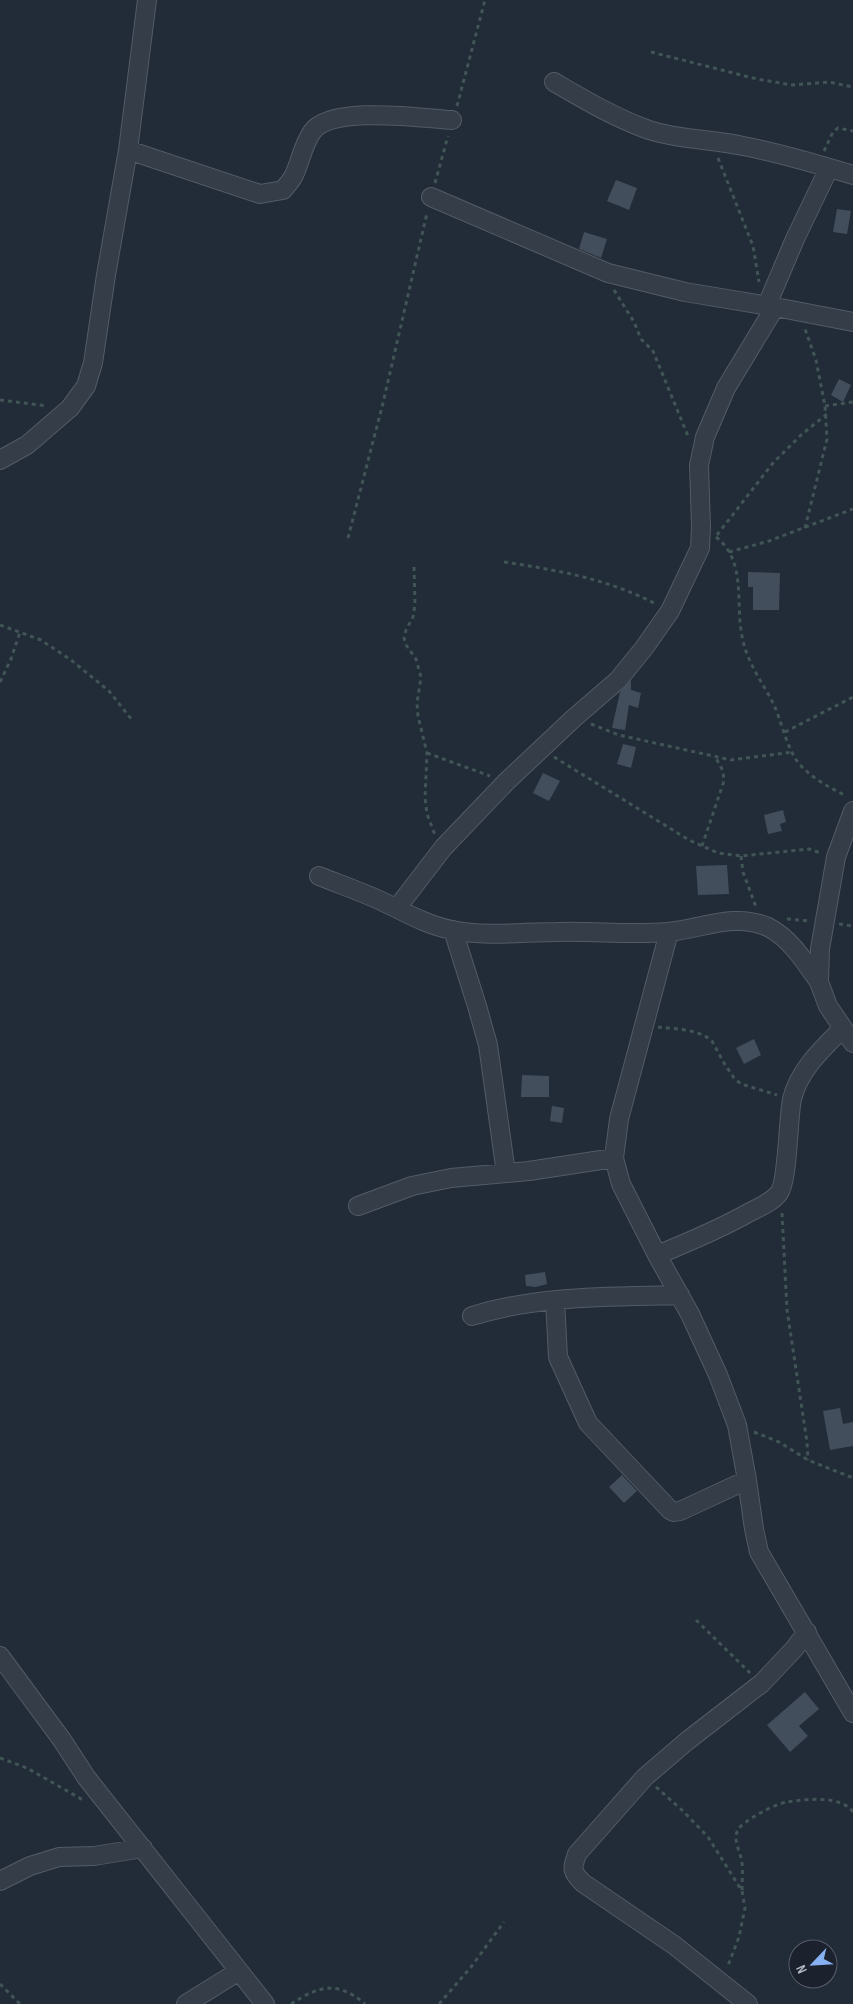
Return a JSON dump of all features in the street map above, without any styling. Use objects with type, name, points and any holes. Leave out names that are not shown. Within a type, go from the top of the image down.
[{"type":"street","points":[[0,460],[27,445],[70,408],[86,386],[93,363],[100,311],[128,150],[147,0]]},
{"type":"street","points":[[554,82],[610,114],[649,130],[677,138],[741,145],[853,175]]},
{"type":"street","points":[[128,150],[260,194],[283,190],[294,176],[303,148],[313,130],[327,120],[360,114],[452,120]]},
{"type":"street","points":[[397,908],[443,848],[507,781],[574,718],[618,680],[644,648],[670,611],[708,532],[699,490],[699,465],[705,437],[723,396],[768,306],[824,166]]},
{"type":"street","points":[[431,196],[608,273],[685,292],[853,322]]},
{"type":"street","points":[[819,982],[820,949],[836,858],[853,811]]},
{"type":"street","points":[[319,876],[361,892],[421,920],[452,930],[494,934],[560,932],[617,934],[669,932],[696,928],[720,921],[740,920],[768,927],[787,941],[819,982],[828,1006],[853,1043]]},
{"type":"street","points":[[452,930],[478,1006],[488,1045],[506,1173]]},
{"type":"street","points":[[669,932],[619,1119],[614,1158],[621,1184],[680,1295],[711,1360],[737,1425],[759,1552],[853,1713]]},
{"type":"street","points":[[657,1254],[696,1239],[735,1220],[769,1202],[780,1192],[784,1176],[792,1099],[803,1072],[842,1029]]},
{"type":"street","points":[[358,1206],[412,1186],[451,1178],[529,1171],[614,1158]]},
{"type":"street","points":[[472,1316],[495,1309],[555,1300],[680,1295]]},
{"type":"street","points":[[555,1300],[558,1357],[588,1423],[670,1510],[680,1512],[747,1480]]},
{"type":"street","points":[[748,2004],[674,1946],[583,1882],[574,1873],[573,1867],[577,1854],[645,1778],[688,1741],[762,1683],[807,1632]]},
{"type":"street","points":[[0,1656],[62,1740],[86,1777],[265,2004]]},
{"type":"street","points":[[0,1881],[30,1866],[59,1857],[94,1856],[143,1848]]},
{"type":"street","points":[[186,2004],[239,1971]]},
{"type":"path","points":[[348,538],[382,404],[410,278],[485,0]]},
{"type":"path","points":[[651,52],[756,79],[792,85],[829,82],[853,87]]},
{"type":"path","points":[[824,166],[828,142],[838,128],[853,131]]},
{"type":"path","points":[[711,142],[753,246],[768,306]]},
{"type":"path","points":[[608,273],[615,294],[634,322],[641,339],[653,351],[699,465]]},
{"type":"path","points":[[798,311],[816,360],[825,406],[827,439],[805,528]]},
{"type":"path","points":[[0,400],[70,408]]},
{"type":"path","points":[[825,406],[853,402]]},
{"type":"path","points":[[826,414],[801,435],[708,532],[729,552],[736,569],[742,639],[760,681],[774,704],[797,761],[814,778],[853,800]]},
{"type":"path","points":[[729,552],[769,541],[853,509]]},
{"type":"path","points":[[504,562],[600,580],[626,589],[670,611]]},
{"type":"path","points":[[414,567],[415,604],[413,617],[404,638],[419,667],[421,686],[417,704],[427,753],[425,798],[427,814],[432,830],[443,848]]},
{"type":"path","points":[[0,624],[41,640],[71,660],[109,691],[132,720]]},
{"type":"path","points":[[0,682],[11,659],[20,632]]},
{"type":"path","points":[[784,732],[853,697]]},
{"type":"path","points":[[574,718],[620,735],[731,760],[793,752]]},
{"type":"path","points":[[541,749],[612,792],[650,818],[702,846],[718,852],[742,856],[809,849],[836,858]]},
{"type":"path","points":[[427,753],[507,781]]},
{"type":"path","points":[[702,846],[724,782],[723,771],[715,757]]},
{"type":"path","points":[[742,856],[743,872],[752,900],[768,927]]},
{"type":"path","points":[[643,1024],[680,1029],[707,1036],[712,1041],[734,1078],[741,1084],[792,1099]]},
{"type":"path","points":[[780,1192],[784,1222],[787,1310],[807,1442],[808,1460]]},
{"type":"path","points":[[737,1425],[779,1442],[808,1460],[853,1478]]},
{"type":"path","points":[[696,1620],[762,1683]]},
{"type":"path","points":[[0,1758],[27,1768],[88,1803]]},
{"type":"path","points":[[645,1778],[683,1811],[708,1837],[742,1891]]},
{"type":"path","points":[[721,1982],[740,1937],[744,1908],[742,1862],[735,1836],[738,1827],[785,1802],[817,1800],[840,1802],[853,1812]]},
{"type":"path","points":[[439,2004],[471,1967],[504,1922]]},
{"type":"path","points":[[0,1984],[20,2004]]},
{"type":"path","points":[[291,2004],[303,1996],[321,1989],[334,1987],[347,1992],[365,2004]]},
{"type":"building","points":[[616,180],[637,188],[629,210],[607,201]]},
{"type":"building","points":[[837,209],[851,211],[847,234],[833,232]]},
{"type":"building","points":[[584,232],[607,239],[601,258],[579,249]]},
{"type":"building","points":[[839,379],[851,385],[843,402],[831,395]]},
{"type":"building","points":[[748,572],[780,573],[779,610],[753,610],[753,587],[748,587]]},
{"type":"building","points":[[631,680],[631,690],[641,693],[638,708],[629,705],[625,730],[612,728],[620,692]]},
{"type":"building","points":[[623,744],[636,747],[631,768],[617,764]]},
{"type":"building","points":[[543,773],[560,781],[549,801],[533,793]]},
{"type":"building","points":[[783,810],[786,822],[780,824],[782,831],[768,834],[764,815]]},
{"type":"building","points":[[727,865],[729,894],[698,895],[696,866]]},
{"type":"building","points":[[754,1039],[761,1055],[744,1064],[736,1048]]},
{"type":"building","points":[[522,1075],[549,1076],[549,1097],[521,1097]]},
{"type":"building","points":[[552,1106],[564,1108],[562,1123],[550,1121]]},
{"type":"building","points":[[545,1272],[547,1284],[536,1287],[526,1286],[525,1275]]},
{"type":"building","points":[[840,1408],[843,1424],[853,1422],[853,1446],[830,1450],[823,1411]]},
{"type":"building","points":[[622,1475],[637,1491],[624,1503],[609,1487]]},
{"type":"building","points":[[805,1692],[819,1709],[799,1726],[808,1736],[790,1752],[767,1725]]}]
